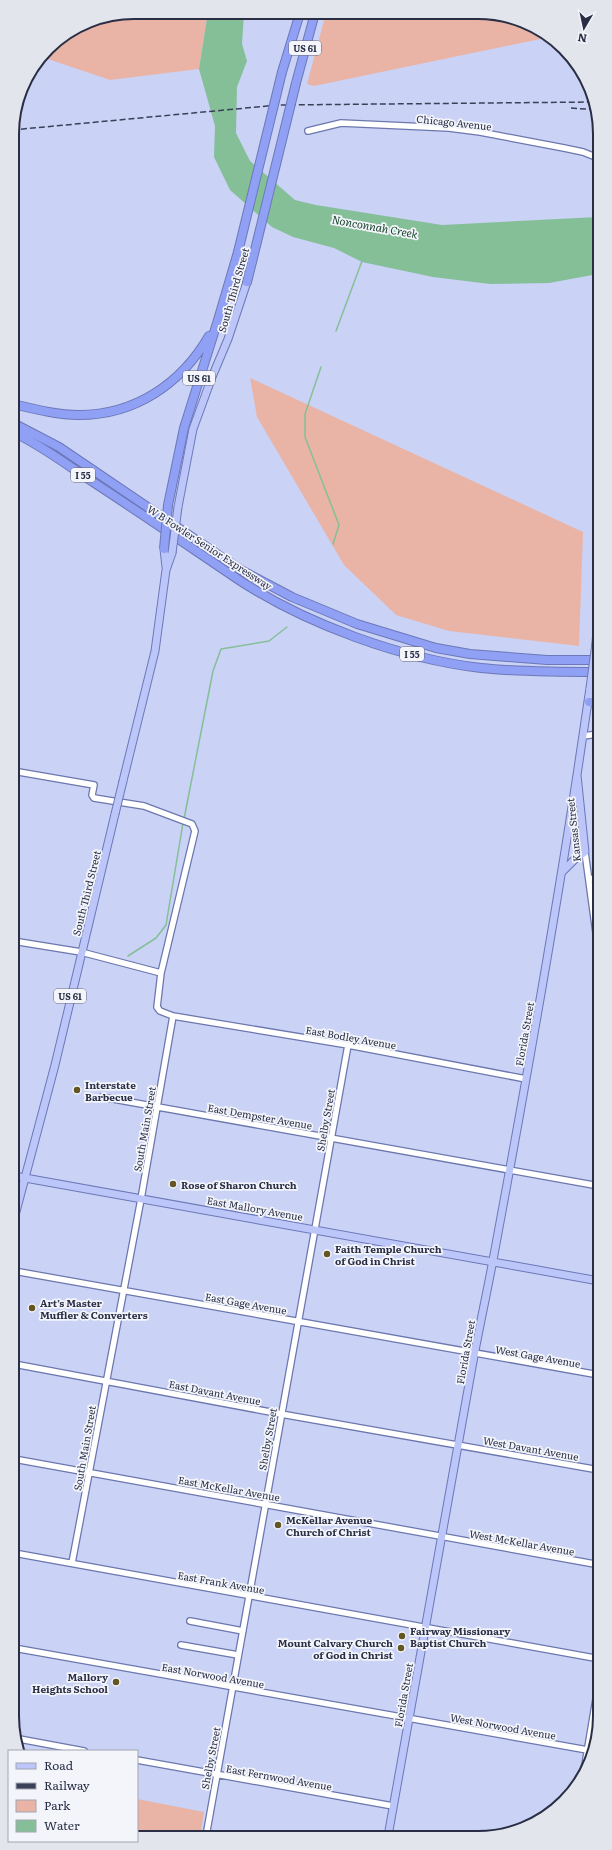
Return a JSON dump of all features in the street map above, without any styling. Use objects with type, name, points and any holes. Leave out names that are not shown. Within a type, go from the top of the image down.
[{"type":"highway","name":"South Third Street","points":[[164,549],[168,505],[184,428],[238,252],[282,72],[298,19]]},
{"type":"highway","name":"South Third Street","points":[[247,282],[313,19]]},
{"type":"highway","points":[[19,405],[46,412],[79,415],[118,411],[157,392],[180,374],[204,344],[218,320]]},
{"type":"highway","name":"W B Fowler Senior Expressway","points":[[19,426],[59,447],[239,569],[292,597],[357,624],[436,648],[470,654],[540,659],[593,660]]},
{"type":"highway","name":"W B Fowler Senior Expressway","points":[[19,436],[63,462],[240,581],[303,616],[356,637],[422,657],[480,668],[538,673],[593,672]]},
{"type":"main road","name":"South Third Street","points":[[19,1200],[55,1065],[81,952],[155,651],[166,570],[172,553],[178,507],[193,429],[212,377],[228,340],[247,282]]},
{"type":"main road","name":"South Third Street","points":[[164,549],[166,570]]},
{"type":"main road","name":"Kansas Street","points":[[585,852],[577,775],[589,702],[593,666]]},
{"type":"main road","name":"Florida Street","points":[[389,1831],[441,1536],[460,1444],[474,1354],[510,1170],[562,873],[577,775]]},
{"type":"main road","points":[[562,873],[575,859],[585,852]]},
{"type":"main road","name":"East Mallory Avenue","points":[[19,1177],[593,1280]]},
{"type":"street","name":"Chicago Avenue","points":[[308,131],[341,123],[449,128],[480,132],[564,148],[593,156]]},
{"type":"street","points":[[584,736],[593,735]]},
{"type":"street","points":[[19,772],[94,785],[92,795],[94,798],[144,806],[192,824],[195,831],[160,973],[157,1007],[160,1011],[173,1016]]},
{"type":"street","name":"Kansas Street","points":[[585,852],[593,913]]},
{"type":"street","points":[[588,878],[593,879]]},
{"type":"street","points":[[19,942],[81,952],[160,973]]},
{"type":"street","name":"East Bodley Avenue","points":[[173,1016],[348,1045],[526,1079]]},
{"type":"street","name":"South Main Street","points":[[72,1563],[105,1380],[141,1198],[173,1016]]},
{"type":"street","name":"Shelby Street","points":[[207,1831],[215,1774],[233,1687],[348,1045]]},
{"type":"street","name":"East Dempster Avenue","points":[[102,1097],[593,1185]]},
{"type":"street","name":"East Gage Avenue","points":[[19,1272],[474,1354]]},
{"type":"street","name":"West Gage Avenue","points":[[474,1354],[593,1374]]},
{"type":"street","name":"East Davant Avenue","points":[[19,1365],[281,1414],[460,1444]]},
{"type":"street","name":"West Davant Avenue","points":[[460,1444],[593,1469]]},
{"type":"street","name":"East McKellar Avenue","points":[[19,1460],[441,1536]]},
{"type":"street","name":"West McKellar Avenue","points":[[441,1536],[593,1564]]},
{"type":"street","name":"East Frank Avenue","points":[[19,1554],[249,1596],[426,1626],[593,1658]]},
{"type":"street","points":[[190,1621],[243,1631]]},
{"type":"street","points":[[181,1645],[238,1655]]},
{"type":"street","name":"East Norwood Avenue","points":[[19,1649],[409,1718]]},
{"type":"street","points":[[587,1750],[593,1715]]},
{"type":"street","name":"West Norwood Avenue","points":[[409,1718],[587,1750]]},
{"type":"street","points":[[21,1739],[79,1750]]},
{"type":"street","name":"East Fernwood Avenue","points":[[138,1760],[394,1806]]},
{"type":"green space","points":[[126,19],[207,19],[199,69],[110,80],[47,59],[58,47],[76,34],[111,21]]},
{"type":"green space","points":[[324,19],[493,20],[515,25],[536,34],[542,39],[314,86],[307,84]]},
{"type":"green space","points":[[250,378],[583,532],[579,646],[449,631],[396,615],[344,565],[257,417]]},
{"type":"green space","points":[[138,1799],[204,1812],[201,1831],[138,1831]]},
{"type":"water","name":"Nonconnah Creek","points":[[207,19],[244,19],[242,44],[247,61],[237,87],[236,133],[250,161],[295,200],[316,205],[442,225],[593,217],[593,275],[549,283],[490,284],[433,277],[362,262],[334,248],[293,237],[272,227],[230,190],[214,157],[215,126],[199,69]]},
{"type":"waterway","points":[[336,331],[362,261]]},
{"type":"waterway","points":[[321,367],[305,414],[305,437],[339,525],[333,544]]},
{"type":"waterway","points":[[184,819],[213,671],[221,649],[269,641],[287,627]]},
{"type":"waterway","points":[[128,956],[156,938],[166,925],[183,823]]},
{"type":"railway","points":[[19,129],[278,105],[588,102]]},
{"type":"railway","points":[[571,108],[591,109]]},
{"type":"place","name":"Interstate Barbecue","points":[[77,1090]]},
{"type":"place","name":"Rose of Sharon Church","points":[[173,1184]]},
{"type":"place","name":"Faith Temple Church of God in Christ","points":[[327,1254]]},
{"type":"place","name":"Art’s Master Muffler & Converters","points":[[32,1308]]},
{"type":"place","name":"McKellar Avenue Church of Christ","points":[[278,1525]]},
{"type":"place","name":"Fairway Missionary Baptist Church","points":[[402,1636]]},
{"type":"place","name":"Mount Calvary Church of God in Christ","points":[[401,1648]]},
{"type":"place","name":"Mallory Heights School","points":[[116,1682]]}]
